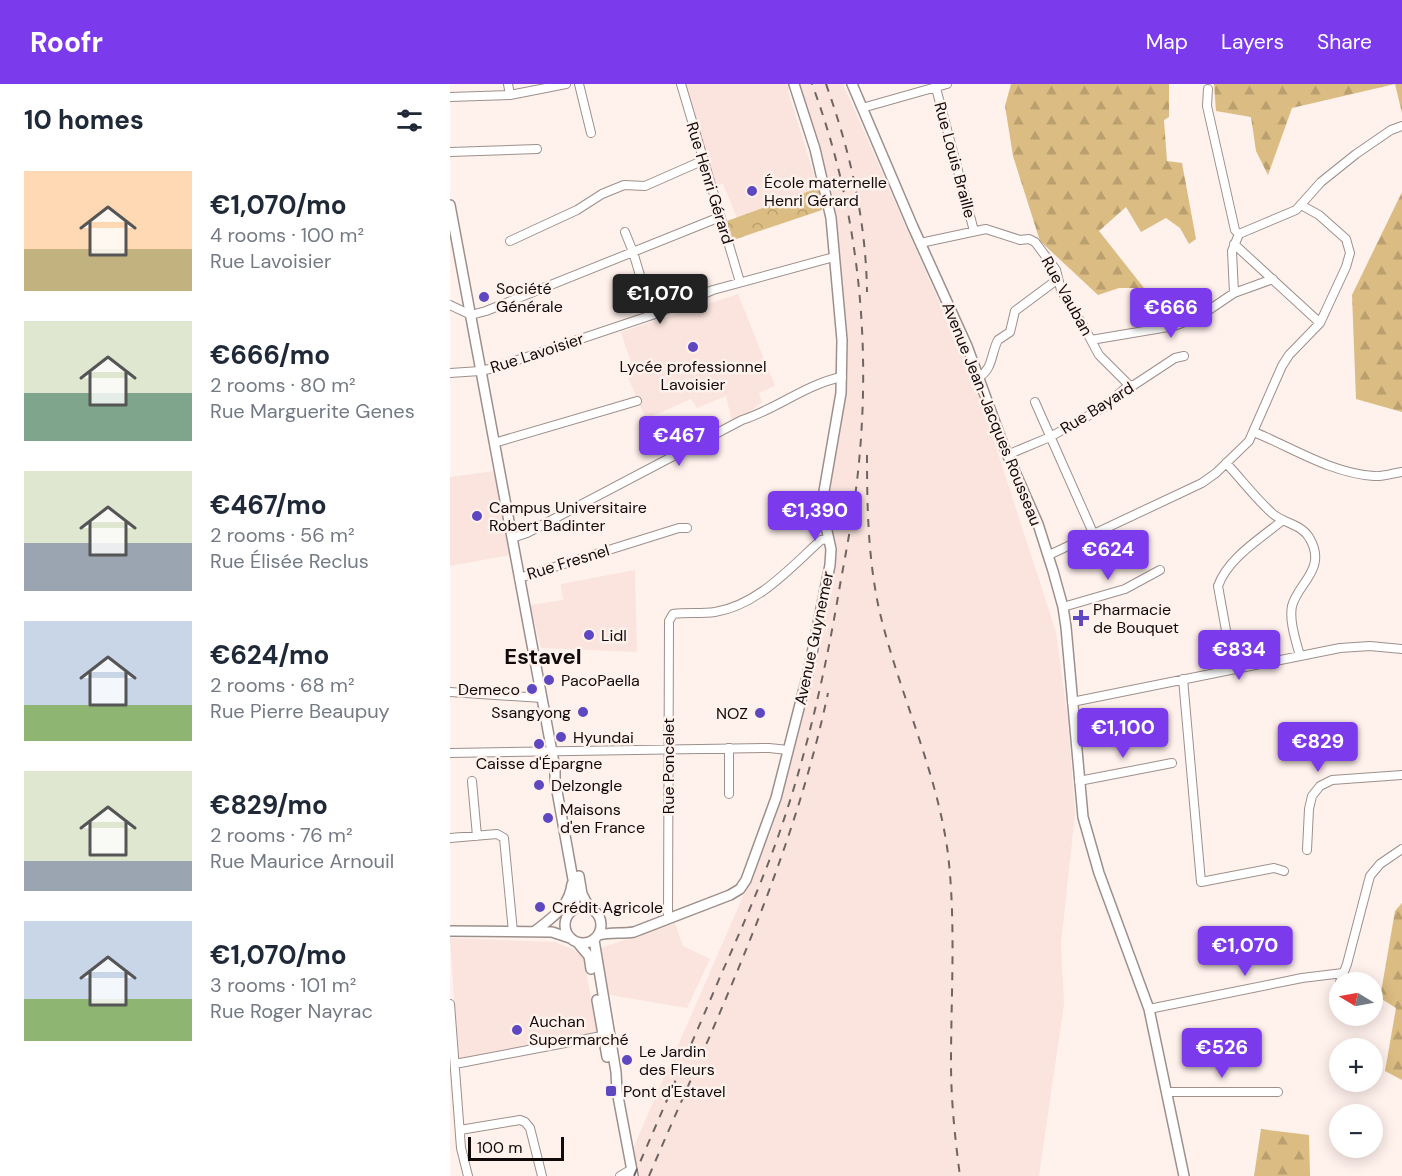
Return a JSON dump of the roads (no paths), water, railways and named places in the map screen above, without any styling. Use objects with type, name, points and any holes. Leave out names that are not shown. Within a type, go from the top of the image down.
[{"type":"main road","name":"Avenue Guynemer","points":[[596,938],[610,932],[628,933],[730,895],[740,889],[752,867],[772,808],[808,673],[830,565],[823,497],[842,377],[842,340],[831,218],[815,149],[794,84]]},
{"type":"main road","name":"Avenue Jean-Jacques Rousseau","points":[[852,84],[979,377],[1007,455],[1038,524],[1049,555],[1063,607],[1083,817],[1093,856],[1149,1009],[1184,1176]]},
{"type":"main road","points":[[450,205],[552,751],[576,900],[573,910],[552,932]]},
{"type":"main road","points":[[555,768],[561,779],[582,894],[590,909],[628,933]]},
{"type":"main road","points":[[533,933],[556,916],[564,906],[573,879]]},
{"type":"main road","points":[[573,910],[590,909]]},
{"type":"main road","points":[[600,917],[602,926],[596,938],[610,1069],[615,1083],[633,1173]]},
{"type":"main road","points":[[567,918],[566,929],[589,956],[606,1035]]},
{"type":"main road","points":[[450,931],[552,932],[587,943],[596,938]]},
{"type":"street","points":[[508,84],[510,95]]},
{"type":"street","points":[[450,97],[510,95],[566,84]]},
{"type":"street","points":[[579,84],[591,133]]},
{"type":"street","name":"Rue Henri Gérard","points":[[681,84],[740,282]]},
{"type":"street","points":[[862,108],[947,84]]},
{"type":"street","name":"Rue Louis Braille","points":[[936,88],[974,231]]},
{"type":"street","points":[[1208,89],[1207,106],[1234,230],[1239,234]]},
{"type":"street","points":[[1234,293],[1232,251],[1239,234],[1296,210],[1321,182],[1356,154],[1385,133],[1402,126]]},
{"type":"street","points":[[450,152],[537,149]]},
{"type":"street","points":[[510,241],[577,210],[602,194],[624,185],[645,186],[704,160]]},
{"type":"street","points":[[1049,555],[1202,483],[1249,441],[1282,366],[1289,355],[1320,323],[1346,267],[1350,253],[1346,239],[1319,215],[1301,205]]},
{"type":"street","points":[[450,304],[471,315],[486,311],[720,217]]},
{"type":"street","name":"Rue Vauban","points":[[921,245],[925,242],[986,229],[1020,240],[1029,239],[1035,242],[1056,270],[1060,291],[1102,360],[1129,386]]},
{"type":"street","points":[[625,232],[652,315]]},
{"type":"street","points":[[1234,244],[1320,323]]},
{"type":"street","name":"Rue Lavoisier","points":[[450,372],[480,371],[652,315],[713,290],[834,257]]},
{"type":"street","points":[[979,377],[989,368],[998,340],[1010,332],[1015,311],[1058,279]]},
{"type":"street","points":[[1091,340],[1174,326],[1200,316],[1234,293],[1273,279]]},
{"type":"street","name":"Rue Bayard","points":[[1007,455],[1050,437],[1104,406],[1129,386],[1175,358],[1184,356]]},
{"type":"street","points":[[512,538],[527,533],[742,420],[763,413],[786,399],[842,377]]},
{"type":"street","points":[[494,443],[637,401]]},
{"type":"street","points":[[1035,402],[1094,535]]},
{"type":"street","points":[[1254,432],[1326,465],[1376,477],[1402,472]]},
{"type":"street","points":[[1226,463],[1274,515],[1296,525],[1312,541],[1315,554],[1314,566],[1292,607],[1299,656]]},
{"type":"street","points":[[1233,669],[1218,586],[1222,573],[1282,520]]},
{"type":"street","name":"Rue Fresnel","points":[[519,578],[679,528],[687,528]]},
{"type":"street","name":"Rue Poncelet","points":[[668,918],[669,621],[673,614],[714,612],[744,604],[774,582],[821,540],[829,539]]},
{"type":"street","points":[[1063,607],[1125,589],[1160,570]]},
{"type":"street","points":[[1072,702],[1340,648],[1370,646],[1402,649]]},
{"type":"street","points":[[1183,679],[1201,882],[1274,868],[1284,871]]},
{"type":"street","points":[[450,692],[542,698]]},
{"type":"street","points":[[450,753],[729,748],[788,750]]},
{"type":"street","points":[[729,748],[729,794]]},
{"type":"street","points":[[1079,781],[1172,763]]},
{"type":"street","points":[[1307,850],[1309,809],[1312,796],[1320,786],[1332,780],[1402,775]]},
{"type":"street","points":[[472,781],[477,836]]},
{"type":"street","points":[[450,838],[497,834],[504,838],[513,932]]},
{"type":"street","points":[[1343,972],[1370,876],[1375,869],[1402,849]]},
{"type":"street","points":[[1149,1009],[1302,978],[1329,975]]},
{"type":"street","points":[[450,1004],[461,1148],[468,1176]]},
{"type":"street","points":[[455,1064],[606,1035]]},
{"type":"street","points":[[1166,1092],[1278,1092]]},
{"type":"street","points":[[460,1130],[520,1120],[525,1122],[530,1128],[542,1176]]},
{"type":"street","points":[[620,1176],[633,1173]]},
{"type":"railway","points":[[634,1176],[751,906],[779,834],[815,711],[850,528],[862,423],[862,324],[858,275],[841,178],[812,84]]},
{"type":"railway","points":[[826,84],[855,186],[864,239],[867,292]]},
{"type":"railway","points":[[867,455],[870,552],[875,590],[887,640],[935,792],[948,854],[952,932],[952,1091],[960,1176]]},
{"type":"railway","points":[[649,1176],[726,998],[773,879],[813,756],[828,693]]},
{"type":"place","name":"École maternelle Henri Gérard","points":[[752,191]]},
{"type":"place","name":"Société Générale","points":[[484,297]]},
{"type":"place","name":"Lycée professionnel Lavoisier","points":[[693,347]]},
{"type":"place","name":"Campus Universitaire Robert Badinter","points":[[477,516]]},
{"type":"place","name":"Pharmacie de Bouquet","points":[[1081,618]]},
{"type":"place","name":"Lidl","points":[[589,635]]},
{"type":"place","name":"PacoPaella","points":[[549,680]]},
{"type":"place","name":"Demeco","points":[[532,689]]},
{"type":"place","name":"Ssangyong","points":[[583,712]]},
{"type":"place","name":"NOZ","points":[[760,713]]},
{"type":"place","name":"Hyundai","points":[[561,737]]},
{"type":"place","name":"Caisse d'Épargne","points":[[539,744]]},
{"type":"place","name":"Delzongle","points":[[539,785]]},
{"type":"place","name":"Maisons d'en France","points":[[548,818]]},
{"type":"place","name":"Crédit Agricole","points":[[540,907]]},
{"type":"place","name":"Auchan Supermarché","points":[[517,1030]]},
{"type":"place","name":"Le Jardin des Fleurs","points":[[627,1060]]},
{"type":"place","name":"Pont d'Estavel","points":[[611,1091]]},
{"type":"district","name":"Estavel","points":[[543,656]]}]
